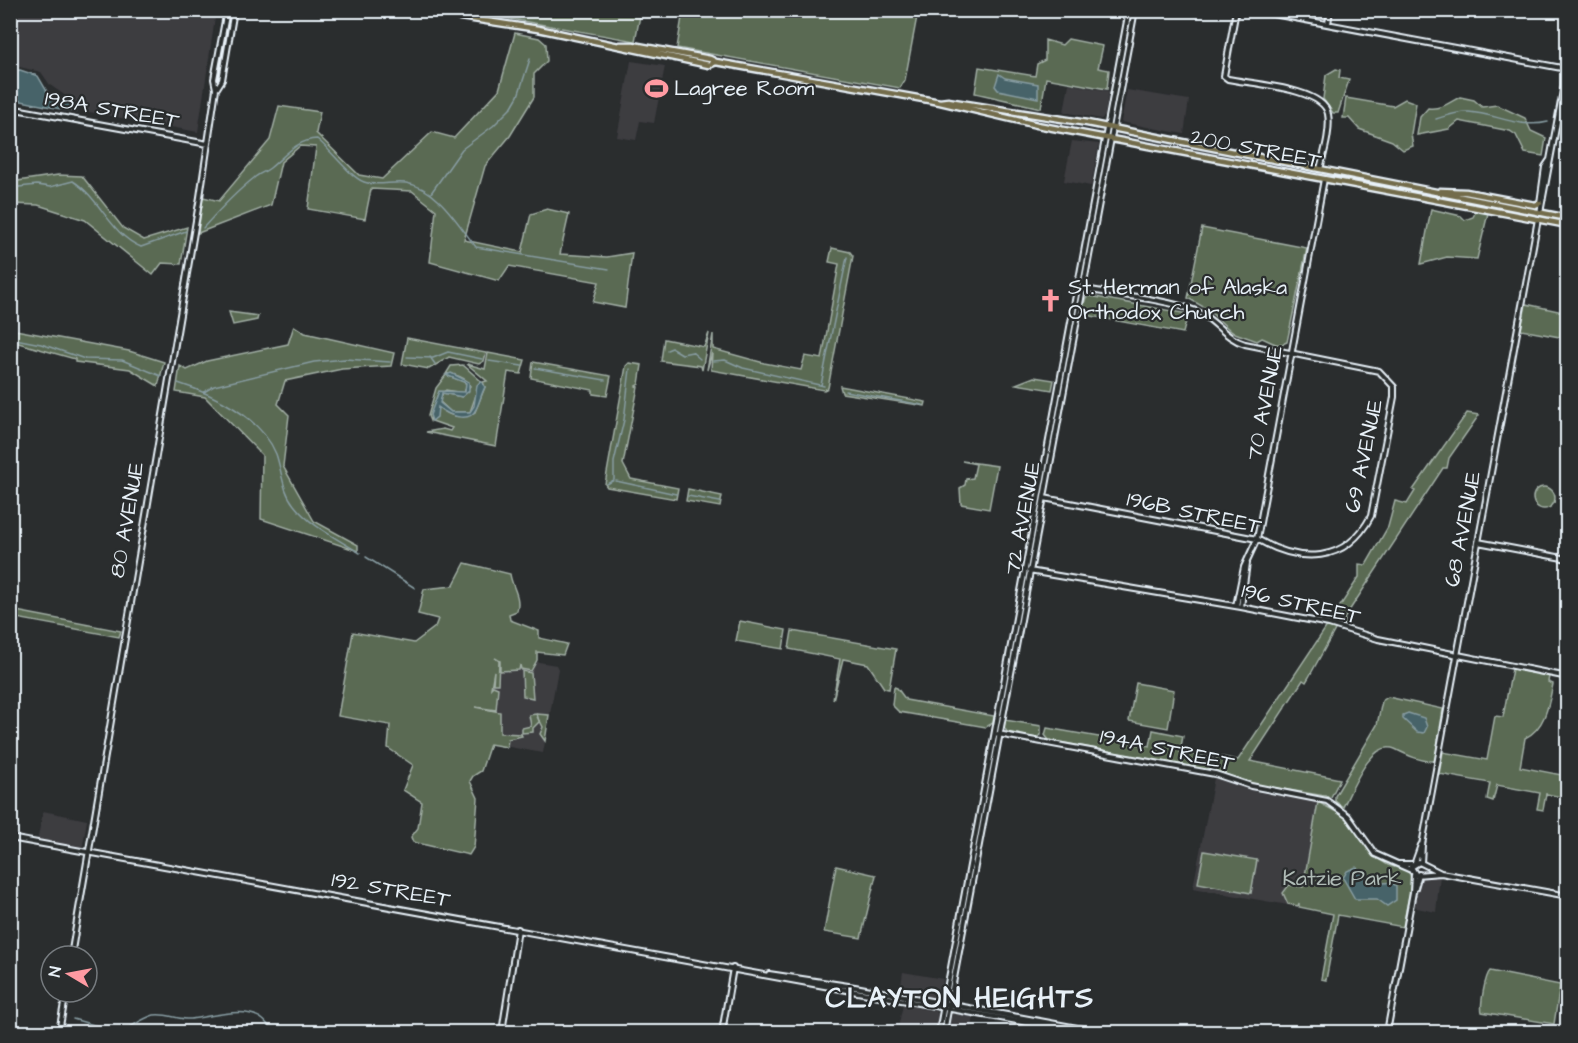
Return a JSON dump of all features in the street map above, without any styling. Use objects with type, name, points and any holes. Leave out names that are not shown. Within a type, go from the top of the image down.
[{"type":"main road","name":"80 AVENUE","points":[[73,944],[208,144],[216,89],[214,79],[227,10]]},
{"type":"main road","name":"80 AVENUE","points":[[216,89],[222,80],[234,10]]},
{"type":"main road","name":"200 STREET","points":[[414,10],[473,18],[620,45],[632,50],[709,65],[716,62],[940,102],[994,108],[1111,128],[1568,218]]},
{"type":"main road","name":"200 STREET","points":[[449,10],[473,18]]},
{"type":"main road","name":"72 AVENUE","points":[[1111,128],[1129,10]]},
{"type":"main road","name":"72 AVENUE","points":[[939,1032],[964,921],[976,833],[1014,655],[1050,438],[1078,288],[1135,10]]},
{"type":"main road","points":[[1236,10],[1224,76],[1228,80],[1307,94],[1322,103],[1328,111],[1329,122],[1320,169]]},
{"type":"main road","points":[[1252,10],[1567,66],[1540,213]]},
{"type":"main road","points":[[1328,24],[1330,10]]},
{"type":"main road","name":"200 STREET","points":[[940,102],[1003,118],[1568,225]]},
{"type":"main road","name":"198A STREET","points":[[10,108],[208,144]]},
{"type":"main road","name":"72 AVENUE","points":[[944,1032],[946,1007],[1015,624],[1050,468],[1109,138]]},
{"type":"main road","points":[[1424,190],[1466,192],[1535,205],[1540,202],[1545,167],[1549,160]]},
{"type":"main road","points":[[1324,179],[1340,173]]},
{"type":"main road","name":"70 AVENUE","points":[[1238,606],[1244,567],[1257,539],[1324,179]]},
{"type":"main road","name":"68 AVENUE","points":[[1418,863],[1538,219]]},
{"type":"main road","points":[[1078,288],[1190,308],[1204,315],[1225,335],[1238,342],[1291,353]]},
{"type":"main road","name":"69 AVENUE","points":[[1291,353],[1379,370],[1394,387],[1392,411],[1371,516],[1363,532],[1336,553]]},
{"type":"main road","points":[[1050,438],[1052,441],[1050,468]]},
{"type":"main road","points":[[1044,499],[1046,462]]},
{"type":"main road","name":"196B STREET","points":[[1044,499],[1257,539],[1273,548],[1316,556],[1336,553]]},
{"type":"main road","points":[[1478,542],[1568,559]]},
{"type":"main road","name":"196 STREET","points":[[1027,570],[1238,606],[1568,677]]},
{"type":"main road","points":[[1014,655],[1015,624]]},
{"type":"main road","name":"194A STREET","points":[[997,733],[1223,775],[1251,786],[1331,803],[1348,816],[1371,850],[1391,863]]},
{"type":"main road","name":"192 STREET","points":[[10,838],[733,968],[765,974],[785,981],[1099,1032]]},
{"type":"main road","points":[[1391,863],[1418,863],[1441,873]]},
{"type":"main road","points":[[1391,863],[1416,873],[1441,873],[1568,896]]},
{"type":"main road","points":[[1387,1032],[1418,863]]},
{"type":"main road","points":[[1416,873],[1418,863]]},
{"type":"main road","points":[[502,1032],[518,929]]},
{"type":"main road","points":[[722,1032],[733,968]]},
{"type":"main road","points":[[59,1032],[64,1004]]},
{"type":"main road","name":"192 STREET","points":[[946,1007],[1077,1032]]},
{"type":"shaded area","points":[[16,11],[216,11],[198,132],[89,112],[50,85],[41,72],[11,65],[11,38]]},
{"type":"shaded area","points":[[631,61],[665,66],[654,123],[640,121],[636,140],[617,137]]},
{"type":"shaded area","points":[[1069,84],[1109,91],[1105,116],[1101,119],[1064,112]]},
{"type":"shaded area","points":[[1127,90],[1189,100],[1184,134],[1121,122]]},
{"type":"shaded area","points":[[1072,141],[1099,144],[1091,186],[1064,181]]},
{"type":"shaded area","points":[[469,650],[556,665],[558,669],[543,753],[453,737]]},
{"type":"shaded area","points":[[1214,778],[1257,792],[1318,802],[1299,907],[1193,888]]},
{"type":"shaded area","points":[[43,811],[87,820],[82,850],[37,842]]},
{"type":"shaded area","points":[[1429,874],[1440,875],[1436,912],[1417,908],[1415,905],[1419,878]]},
{"type":"shaded area","points":[[903,972],[943,979],[942,996],[936,999],[900,993]]},
{"type":"shaded area","points":[[903,1005],[936,1011],[939,1016],[936,1032],[897,1032]]},
{"type":"shaded area","points":[[952,1014],[974,1017],[971,1032],[947,1032]]},
{"type":"green space","points":[[641,10],[635,41],[465,11]]},
{"type":"green space","points":[[683,10],[932,11],[931,13],[918,11],[905,80],[900,88],[677,48]]},
{"type":"green space","points":[[515,33],[539,38],[546,44],[547,61],[534,74],[534,97],[510,136],[485,166],[464,240],[522,252],[531,214],[547,209],[569,214],[560,254],[607,257],[632,253],[625,308],[593,302],[599,282],[509,266],[499,281],[430,262],[436,210],[412,191],[371,189],[365,219],[308,209],[316,147],[300,146],[281,162],[271,205],[198,233],[203,197],[219,201],[270,140],[279,106],[320,112],[316,133],[359,175],[382,179],[432,132],[454,138],[499,90]]},
{"type":"green space","points":[[1068,39],[1103,46],[1098,68],[1109,70],[1107,89],[1046,78],[1041,108],[975,93],[979,67],[1035,76],[1037,64],[1045,60],[1045,40],[1062,45]]},
{"type":"green space","points":[[1336,69],[1340,70],[1339,78],[1349,80],[1338,113],[1333,113],[1323,99],[1326,75]]},
{"type":"green space","points":[[1460,97],[1474,100],[1482,107],[1497,105],[1525,118],[1531,131],[1546,138],[1543,156],[1525,153],[1516,135],[1510,131],[1459,121],[1449,129],[1417,135],[1420,117],[1428,108],[1441,107]]},
{"type":"green space","points":[[1346,98],[1393,106],[1405,99],[1416,103],[1411,134],[1413,146],[1403,150],[1392,141],[1359,129],[1349,118],[1343,118]]},
{"type":"green space","points":[[58,175],[82,176],[123,228],[144,240],[187,227],[181,264],[162,263],[153,275],[85,220],[38,205],[11,204],[11,182]]},
{"type":"green space","points":[[1431,209],[1461,216],[1465,220],[1473,217],[1476,211],[1488,213],[1477,259],[1447,257],[1421,264]]},
{"type":"green space","points":[[1202,228],[1307,248],[1287,342],[1277,344],[1262,338],[1257,341],[1232,332],[1207,309],[1188,298]]},
{"type":"green space","points":[[832,248],[850,252],[853,256],[828,388],[824,390],[711,370],[712,353],[707,370],[713,334],[713,349],[764,363],[801,370],[805,356],[822,359],[839,264],[829,262]]},
{"type":"green space","points":[[1086,297],[1188,314],[1183,333],[1086,315],[1082,311]]},
{"type":"green space","points":[[1526,304],[1563,312],[1560,337],[1521,330]]},
{"type":"green space","points":[[229,312],[258,316],[257,320],[233,325]]},
{"type":"green space","points":[[294,326],[305,333],[394,353],[391,366],[342,369],[285,381],[278,404],[289,415],[283,466],[314,521],[358,545],[358,551],[261,519],[262,455],[205,397],[176,392],[180,366],[187,370],[207,361],[288,344]]},
{"type":"green space","points":[[10,329],[129,351],[164,362],[158,386],[130,369],[75,362],[75,359],[11,341]]},
{"type":"green space","points":[[709,333],[702,370],[701,366],[661,361],[664,339],[704,347]]},
{"type":"green space","points":[[407,338],[486,353],[484,361],[479,364],[449,357],[429,369],[402,364]]},
{"type":"green space","points":[[488,353],[525,360],[521,374],[508,372],[496,446],[426,432],[443,429],[450,431],[452,428],[432,421],[438,407],[455,416],[465,416],[475,412],[485,387],[483,382],[487,381],[467,364],[485,369]]},
{"type":"green space","points":[[533,362],[611,376],[607,396],[593,394],[593,390],[531,378]]},
{"type":"green space","points":[[629,363],[642,365],[639,384],[636,386],[638,387],[623,464],[631,479],[678,488],[676,499],[607,487],[605,484],[626,366]]},
{"type":"green space","points":[[463,365],[481,381],[470,412],[451,412],[439,401],[443,393],[462,397],[470,386],[460,377],[446,374],[451,366]]},
{"type":"green space","points":[[446,375],[465,382],[467,387],[463,393],[446,390],[437,396],[430,421],[428,416],[436,388]]},
{"type":"green space","points":[[1034,377],[1054,380],[1052,390],[1016,384]]},
{"type":"green space","points":[[840,386],[926,402],[925,406],[842,393]]},
{"type":"green space","points":[[1467,413],[1479,415],[1449,458],[1447,468],[1443,468],[1347,614],[1344,619],[1348,625],[1331,620],[1359,577],[1359,564],[1366,565],[1388,527],[1395,501],[1407,504],[1415,491],[1413,490]]},
{"type":"green space","points":[[962,461],[997,466],[989,509],[961,504],[960,488],[965,485],[966,479],[973,478],[976,464]]},
{"type":"green space","points":[[1544,487],[1552,490],[1555,498],[1552,506],[1544,509],[1536,506],[1533,498],[1536,490]]},
{"type":"green space","points":[[688,489],[722,496],[720,507],[686,501]]},
{"type":"green space","points":[[465,563],[510,574],[518,606],[517,611],[509,614],[510,620],[539,631],[539,638],[567,644],[563,655],[537,652],[537,660],[531,671],[521,669],[520,665],[519,670],[500,671],[500,661],[495,658],[499,661],[498,684],[493,684],[494,671],[491,688],[493,686],[498,688],[496,710],[475,707],[500,712],[500,733],[521,734],[522,736],[508,739],[507,747],[490,744],[481,771],[470,781],[478,798],[474,847],[469,855],[413,842],[411,837],[418,828],[422,802],[403,790],[413,765],[388,748],[390,725],[338,716],[353,632],[414,643],[435,627],[438,619],[418,614],[424,589],[453,586]]},
{"type":"green space","points":[[11,610],[121,631],[119,637],[11,617]]},
{"type":"green space","points":[[740,621],[786,630],[783,649],[736,641]]},
{"type":"green space","points":[[1327,626],[1336,628],[1309,677],[1306,682],[1303,680],[1250,761],[1340,779],[1331,797],[1252,784],[1217,771],[1215,766],[1217,756],[1238,760]]},
{"type":"green space","points":[[792,631],[896,649],[889,689],[884,688],[868,664],[843,659],[833,700],[840,659],[789,649]]},
{"type":"green space","points":[[1512,669],[1549,676],[1548,682],[1553,684],[1548,708],[1542,722],[1532,734],[1525,738],[1520,767],[1567,776],[1567,798],[1546,794],[1543,810],[1537,809],[1540,793],[1497,785],[1493,801],[1487,799],[1490,783],[1439,774],[1443,752],[1487,760],[1495,716],[1503,717]]},
{"type":"green space","points":[[522,671],[531,673],[533,698],[523,696]]},
{"type":"green space","points":[[1136,683],[1174,690],[1168,728],[1129,721]]},
{"type":"green space","points":[[894,687],[906,700],[994,716],[993,723],[986,727],[899,712],[892,705]]},
{"type":"green space","points":[[1388,697],[1443,709],[1435,761],[1409,756],[1395,749],[1386,748],[1378,751],[1363,768],[1343,807],[1335,801],[1335,796],[1377,725],[1382,701]]},
{"type":"green space","points":[[536,714],[539,721],[537,714],[549,715],[545,741],[540,734],[543,727],[540,721],[533,728],[533,732],[522,733],[522,728],[531,726],[529,715]]},
{"type":"green space","points":[[1005,720],[1041,726],[1041,735],[1036,738],[1007,732],[1004,727]]},
{"type":"green space","points":[[1047,728],[1150,746],[1153,730],[1183,736],[1180,752],[1213,758],[1208,770],[1049,740],[1045,735]]},
{"type":"green space","name":"Katzie Park","points":[[1318,802],[1344,816],[1375,857],[1388,865],[1408,871],[1412,879],[1403,927],[1338,915],[1326,980],[1321,979],[1333,914],[1299,907],[1299,903],[1298,906],[1288,904],[1283,893],[1289,885],[1303,887]]},
{"type":"green space","points":[[1204,851],[1257,860],[1251,893],[1198,883]]},
{"type":"green space","points":[[836,866],[876,875],[861,938],[824,932]]},
{"type":"green space","points":[[1490,971],[1560,985],[1554,1024],[1482,1012],[1483,991]]},
{"type":"water","points":[[20,70],[38,76],[49,95],[76,106],[76,112],[11,99],[11,71]]},
{"type":"water","points":[[999,74],[1005,78],[1038,84],[1038,98],[998,90],[995,86]]},
{"type":"water","points":[[451,373],[469,382],[469,391],[462,397],[442,393],[440,403],[451,412],[470,412],[474,406],[477,385],[481,381],[485,387],[479,404],[473,414],[463,417],[447,413],[438,407],[437,417],[432,421],[430,415],[439,391],[465,392],[466,383],[446,375]]},
{"type":"water","points":[[1408,713],[1424,718],[1427,727],[1424,733],[1417,732],[1403,719],[1403,715]]},
{"type":"water","points":[[1356,867],[1373,882],[1391,882],[1396,886],[1396,900],[1387,906],[1377,899],[1355,899],[1343,878],[1347,871]]},
{"type":"waterway","points":[[431,193],[462,149],[493,126],[511,108],[518,96],[530,59]]},
{"type":"waterway","points":[[1436,119],[1469,112],[1528,124],[1548,122]]},
{"type":"waterway","points":[[1562,117],[1568,112]]},
{"type":"waterway","points":[[203,228],[227,202],[256,177],[297,145],[317,139],[353,175],[364,182],[406,183],[428,192],[446,208],[476,247],[609,269]]},
{"type":"waterway","points":[[10,188],[37,185],[50,187],[73,181],[91,197],[121,234],[141,247],[186,231]]},
{"type":"waterway","points":[[821,385],[847,257]]},
{"type":"waterway","points":[[10,338],[41,344],[85,359],[122,360],[161,376]]},
{"type":"waterway","points":[[667,350],[672,348],[682,354],[692,352],[700,359]]},
{"type":"waterway","points":[[407,357],[433,358],[448,352],[482,359]]},
{"type":"waterway","points":[[430,357],[435,364]]},
{"type":"waterway","points":[[204,392],[214,386],[314,362],[345,359],[390,362]]},
{"type":"waterway","points":[[713,361],[725,360],[743,368],[824,386]]},
{"type":"waterway","points":[[489,361],[522,366]]},
{"type":"waterway","points":[[535,368],[605,380]]},
{"type":"waterway","points":[[614,480],[614,462],[624,420],[630,369]]},
{"type":"waterway","points":[[178,383],[206,394],[248,418],[269,441],[276,454],[285,487],[294,505],[316,526],[360,553]]},
{"type":"waterway","points":[[845,391],[923,405]]},
{"type":"waterway","points":[[607,484],[614,480]]},
{"type":"waterway","points":[[616,481],[676,494]]},
{"type":"waterway","points":[[688,496],[720,502]]},
{"type":"waterway","points":[[366,557],[415,588]]},
{"type":"waterway","points":[[120,1032],[154,1015],[191,1019],[236,1012],[257,1016],[266,1022],[272,1032]]},
{"type":"waterway","points":[[73,1019],[118,1032]]},
{"type":"place","name":"Lagree Room","points":[[656,88]]},
{"type":"place","name":"St. Herman of Alaska Orthodox Church","points":[[1050,300]]},
{"type":"district","name":"CLAYTON HEIGHTS","points":[[960,998]]}]
